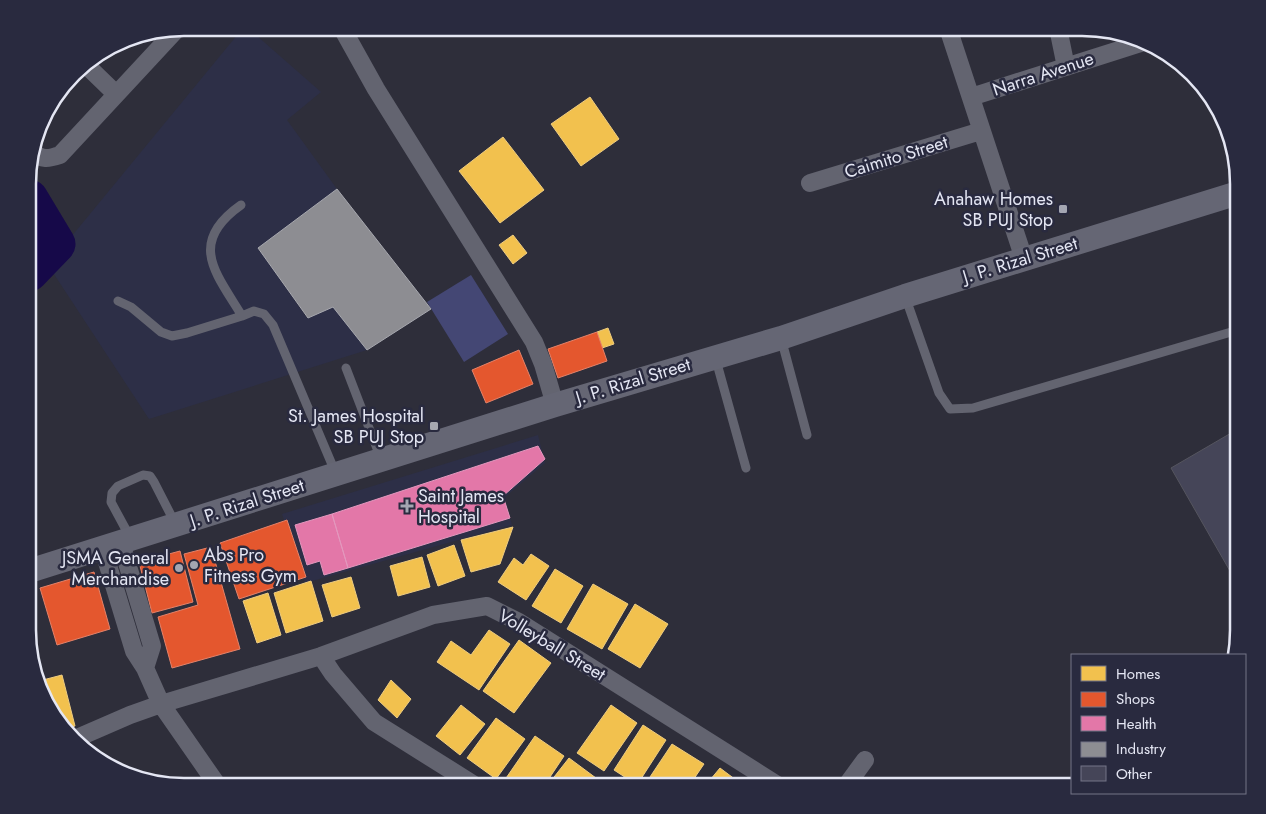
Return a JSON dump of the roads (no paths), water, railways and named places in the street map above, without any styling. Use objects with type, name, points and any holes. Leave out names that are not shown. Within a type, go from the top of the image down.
[{"type":"main road","name":"J. P. Rizal Street","points":[[36,569],[555,404],[781,338],[905,296],[1229,196]]},
{"type":"street","points":[[346,36],[376,89],[534,342],[555,404]]},
{"type":"street","points":[[951,36],[1024,259]]},
{"type":"street","points":[[1060,36],[1066,67]]},
{"type":"street","points":[[39,157],[50,158],[60,155],[168,38]]},
{"type":"street","name":"Narra Avenue","points":[[971,97],[1132,46]]},
{"type":"street","points":[[91,70],[116,94]]},
{"type":"street","name":"Caimito Street","points":[[810,183],[981,131]]},
{"type":"street","points":[[118,544],[134,651],[145,668],[161,704],[212,778]]},
{"type":"street","name":"Volleyball Street","points":[[82,736],[130,714],[321,656],[433,615],[487,606],[519,622],[765,777]]},
{"type":"street","points":[[321,656],[333,674],[374,722],[463,778]]},
{"type":"street","points":[[853,777],[866,760]]},
{"type":"lane","points":[[241,205],[230,213],[216,230],[210,242],[211,258],[215,272],[242,316]]},
{"type":"lane","points":[[905,296],[939,393],[950,409],[973,408],[1229,333]]},
{"type":"lane","points":[[118,301],[131,307],[162,332],[172,336],[188,334],[254,311],[264,314],[273,325],[336,474]]},
{"type":"lane","points":[[781,338],[806,435]]},
{"type":"lane","points":[[715,357],[746,468]]},
{"type":"lane","points":[[346,368],[381,460]]},
{"type":"lane","points":[[118,544],[111,502],[112,493],[118,486],[143,476],[150,476],[177,525]]},
{"type":"waterway","points":[[36,211],[56,244],[36,265]]},
{"type":"place","name":"Anahaw Homes SB PUJ Stop","points":[[1063,209]]},
{"type":"place","name":"St. James Hospital SB PUJ Stop","points":[[434,426]]},
{"type":"place","name":"Saint James Hospital","points":[[407,506]]},
{"type":"place","name":"Abs Pro Fitness Gym","points":[[194,565]]},
{"type":"place","name":"JSMA General Merchandise","points":[[179,568]]}]
